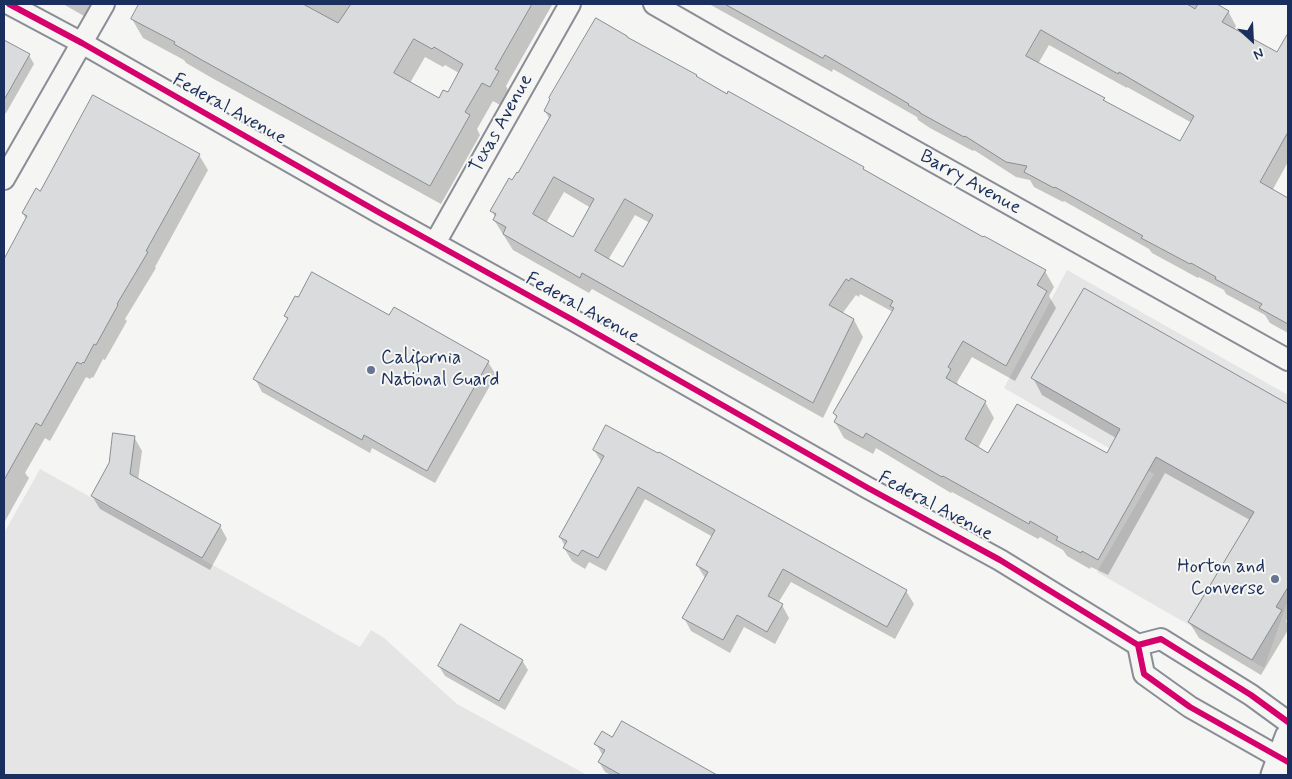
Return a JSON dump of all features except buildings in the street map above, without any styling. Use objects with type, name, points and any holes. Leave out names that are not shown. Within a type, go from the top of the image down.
[{"type":"street","name":"Federal Avenue","points":[[9,4],[82,43],[868,488],[1000,560],[1138,645]]},
{"type":"street","points":[[4,179],[104,4]]},
{"type":"street","name":"Texas Avenue","points":[[435,244],[570,4]]},
{"type":"street","name":"Barry Avenue","points":[[654,4],[1288,360]]},
{"type":"street","points":[[1283,758],[1190,707],[1144,674],[1138,645],[1161,639],[1250,695],[1288,722]]},
{"type":"shaded area","points":[[1067,270],[1288,395],[1288,600],[1264,668],[1097,572],[1154,474],[1004,388]]},
{"type":"shaded area","points":[[40,469],[360,647],[371,630],[384,638],[457,704],[587,775],[4,775],[4,533]]},
{"type":"cycle path","points":[[9,4],[82,43],[868,488],[1000,560],[1138,645],[1161,639],[1251,695],[1288,722]]},
{"type":"cycle path","points":[[1138,645],[1144,674],[1190,707],[1288,762]]},
{"type":"place","name":"California National Guard","points":[[371,370]]},
{"type":"place","name":"Horton and Converse","points":[[1275,579]]}]
